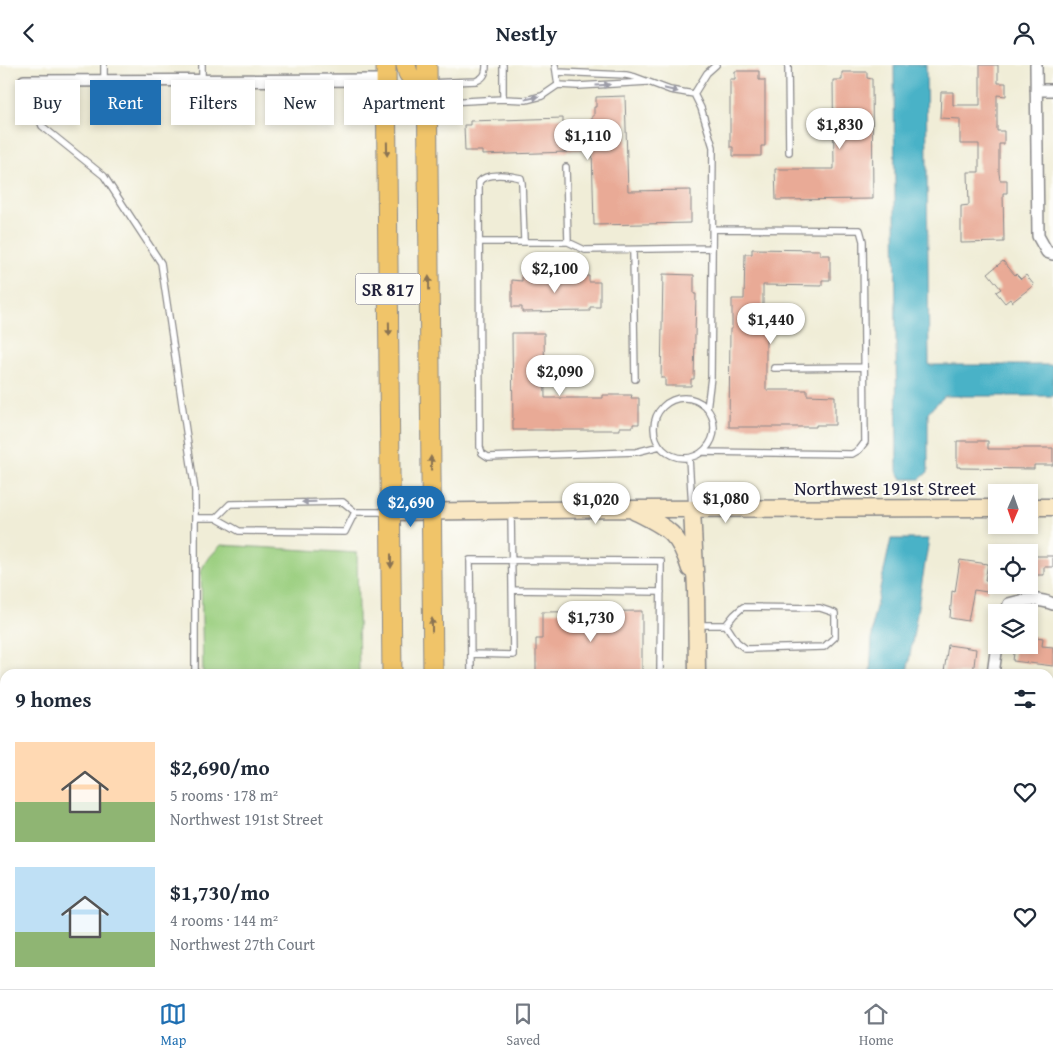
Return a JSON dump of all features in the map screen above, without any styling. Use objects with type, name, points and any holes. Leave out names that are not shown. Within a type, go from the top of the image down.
[{"type":"main road","points":[[406,65],[412,80]]},
{"type":"main road","name":"SR 817","points":[[386,73],[392,669]]},
{"type":"main road","name":"SR 817","points":[[427,125],[432,669]]},
{"type":"street","points":[[1036,65],[1038,236],[1050,253]]},
{"type":"street","points":[[225,80],[386,73]]},
{"type":"street","points":[[1036,90],[1053,90]]},
{"type":"street","points":[[1038,507],[1053,507]]},
{"type":"street","name":"Northwest 191st Street","points":[[391,512],[988,508]]},
{"type":"street","points":[[630,509],[663,526],[677,538],[685,552],[696,590]]},
{"type":"street","points":[[692,509],[696,590],[697,669]]},
{"type":"street","points":[[1015,604],[1022,600],[1044,601],[1053,604]]},
{"type":"street","points":[[994,669],[996,654]]},
{"type":"lane","points":[[104,65],[104,80]]},
{"type":"lane","points":[[202,65],[202,80]]},
{"type":"lane","points":[[427,74],[476,81],[484,76],[486,65]]},
{"type":"lane","points":[[503,65],[503,99]]},
{"type":"lane","points":[[555,65],[558,85]]},
{"type":"lane","points":[[694,94],[708,73],[716,65]]},
{"type":"lane","points":[[788,65],[788,152]]},
{"type":"lane","points":[[557,72],[613,73],[635,77],[670,91],[694,94]]},
{"type":"lane","points":[[463,101],[526,100],[542,96],[558,85],[578,86],[648,82]]},
{"type":"lane","points":[[694,94],[701,108],[713,147],[711,377],[707,409]]},
{"type":"lane","points":[[42,125],[104,176],[161,263],[195,491],[195,669]]},
{"type":"lane","points":[[566,167],[568,242]]},
{"type":"lane","points":[[524,241],[521,178],[515,176],[486,176],[482,178],[479,182],[480,447],[482,453],[488,457],[636,452],[660,446]]},
{"type":"lane","points":[[703,452],[712,437],[713,426],[707,409],[701,403],[686,398],[675,399],[667,403],[655,419],[656,441],[668,453],[678,457],[689,458],[703,452],[852,454],[859,450],[865,441],[863,241],[860,230],[712,229]]},
{"type":"lane","points":[[479,241],[568,242],[585,250],[712,248]]},
{"type":"lane","points":[[633,250],[635,379]]},
{"type":"lane","points":[[774,368],[864,367]]},
{"type":"lane","points":[[689,458],[692,509]]},
{"type":"lane","name":"Northwest 191st Street","points":[[216,519],[230,504],[343,502],[355,512],[391,512]]},
{"type":"lane","points":[[471,654],[513,655],[512,511]]},
{"type":"lane","points":[[196,518],[216,519],[239,531],[345,532],[355,512]]},
{"type":"lane","points":[[471,669],[470,560],[661,561],[660,669]]},
{"type":"lane","points":[[512,590],[661,592]]},
{"type":"lane","points":[[744,607],[820,608],[835,613],[835,637],[824,647],[746,649],[737,642],[726,625],[744,607]]},
{"type":"lane","points":[[696,625],[726,625]]},
{"type":"green space","points":[[221,545],[357,553],[359,669],[203,669],[201,571],[206,561]]},
{"type":"water","points":[[894,65],[926,65],[929,365],[1053,365],[1053,396],[945,396],[928,412],[928,472],[920,479],[902,479],[897,471]]},
{"type":"water","points":[[891,539],[929,539],[908,669],[870,669],[873,620]]},
{"type":"building","points":[[980,65],[998,65],[998,83],[1006,83],[1006,96],[997,95],[997,131],[1004,131],[1004,144],[999,144],[999,173],[1000,180],[1007,180],[1007,193],[1003,193],[1004,242],[961,243],[961,206],[969,205],[968,172],[979,172],[979,144],[960,144],[960,119],[940,118],[941,92],[953,92],[953,105],[980,105]]},
{"type":"building","points":[[735,71],[759,71],[759,80],[765,80],[765,146],[761,146],[761,156],[733,156],[733,147],[730,147],[730,79],[735,79]]},
{"type":"building","points":[[842,72],[867,72],[867,78],[872,79],[873,199],[776,200],[775,169],[834,169],[833,80],[842,80]]},
{"type":"building","points":[[625,96],[628,191],[691,190],[691,223],[594,225],[592,149],[567,150],[567,152],[482,155],[482,151],[465,151],[464,125],[470,125],[470,121],[563,118],[563,123],[592,122],[594,107],[596,107],[596,97]]},
{"type":"building","points":[[752,249],[820,250],[820,255],[830,255],[830,280],[822,280],[822,286],[763,285],[763,320],[766,320],[766,390],[807,390],[807,395],[835,396],[835,425],[816,425],[816,427],[729,427],[732,299],[744,299],[745,254],[752,254]]},
{"type":"building","points":[[1003,261],[1015,275],[1021,279],[1026,275],[1034,285],[1012,302],[1010,299],[1005,303],[996,292],[1001,289],[988,273]]},
{"type":"building","points":[[663,274],[694,275],[694,294],[696,294],[694,379],[691,379],[691,386],[665,386],[665,378],[661,378]]},
{"type":"building","points":[[522,275],[589,276],[589,282],[600,282],[600,307],[590,307],[590,311],[522,312],[522,307],[512,307],[512,280],[522,281]]},
{"type":"building","points":[[512,333],[544,333],[545,398],[603,398],[603,395],[632,395],[631,398],[639,398],[639,424],[633,424],[633,427],[620,427],[620,430],[513,430]]},
{"type":"building","points":[[957,441],[988,441],[988,449],[1053,448],[1053,465],[1034,465],[1034,469],[960,468],[957,467]]},
{"type":"building","points":[[1038,556],[1053,556],[1053,567],[1044,567],[1044,575],[1038,575]]},
{"type":"building","points":[[960,560],[988,564],[985,580],[988,580],[987,592],[974,590],[968,621],[950,618],[952,591],[955,592]]},
{"type":"building","points":[[642,611],[642,669],[536,669],[536,639],[542,639],[542,612]]},
{"type":"building","points":[[1038,637],[1043,638],[1042,646],[1053,647],[1053,666],[1013,661],[1014,654],[1038,654]]},
{"type":"building","points":[[948,645],[976,649],[974,669],[944,669]]}]
